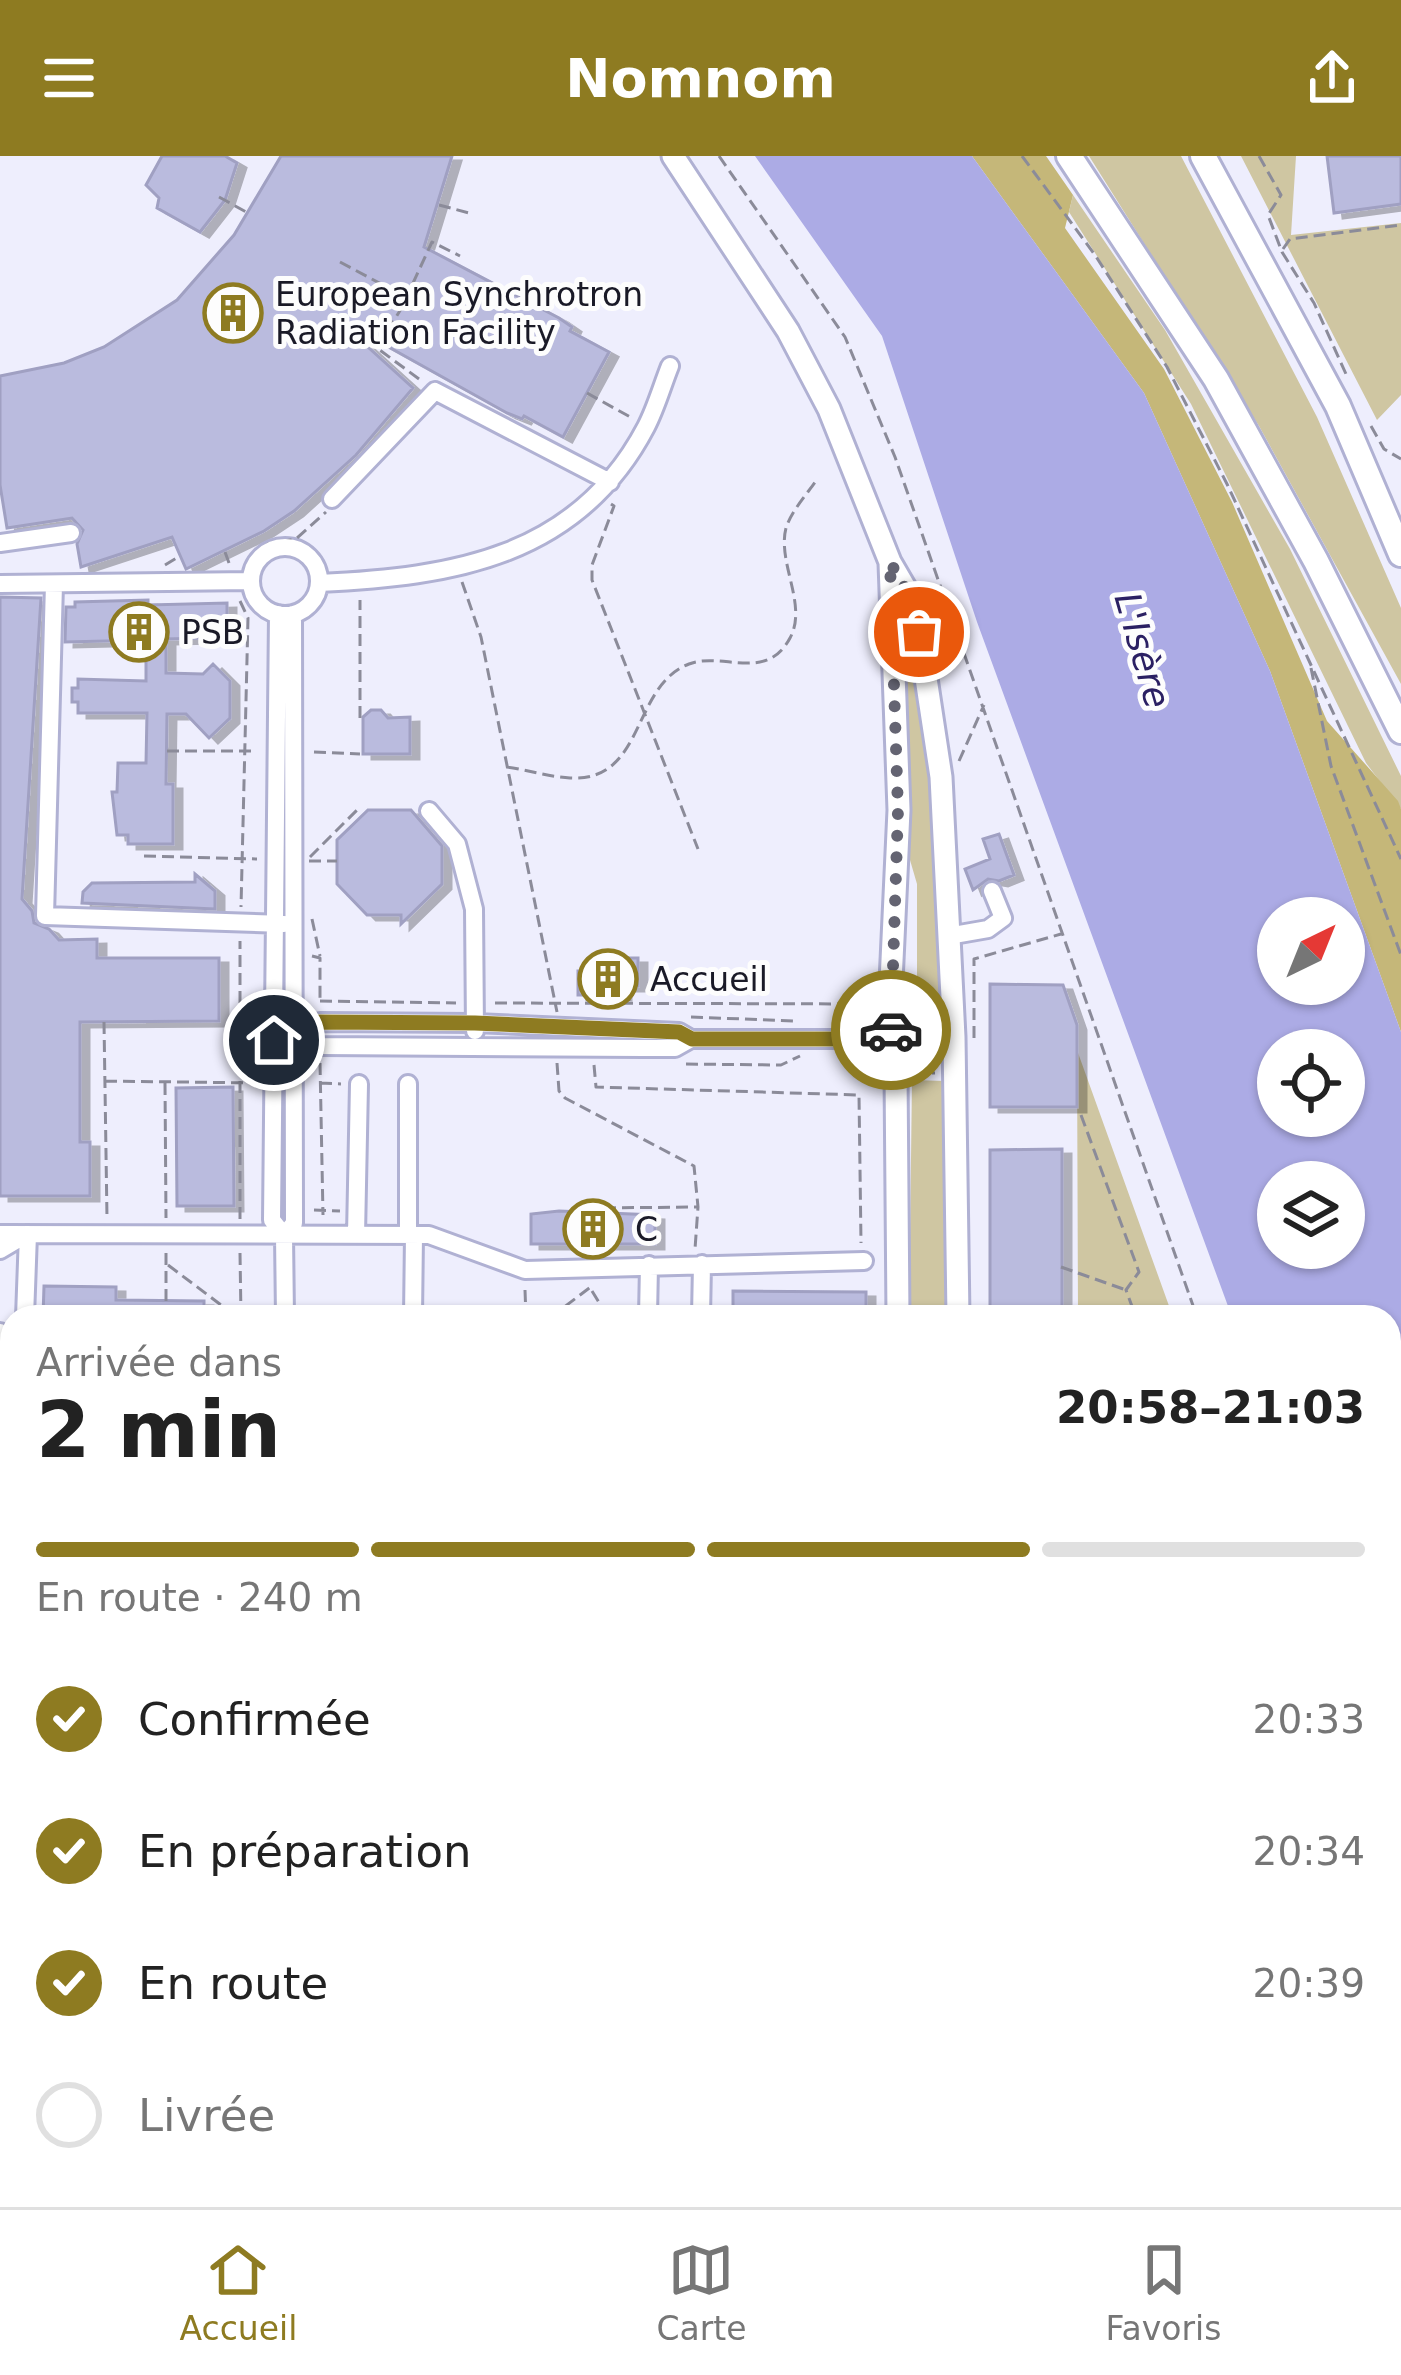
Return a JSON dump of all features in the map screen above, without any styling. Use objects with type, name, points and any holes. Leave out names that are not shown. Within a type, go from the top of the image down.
[{"type":"highway","points":[[1069,156],[1216,380],[1316,561],[1401,747]]},
{"type":"highway","points":[[1203,156],[1338,406],[1401,554]]},
{"type":"highway","points":[[1362,657],[1401,731]]},
{"type":"main road","points":[[673,156],[788,332],[829,409],[890,562],[908,593],[929,688],[960,935],[952,1004],[958,1305]]},
{"type":"main road","points":[[890,562],[898,810],[891,1004],[898,1305]]},
{"type":"main road","points":[[891,1039],[954,1037]]},
{"type":"street","points":[[320,583],[457,569],[536,540],[604,487],[646,427],[670,366]]},
{"type":"street","points":[[334,501],[435,391],[604,487]]},
{"type":"street","points":[[0,543],[71,533]]},
{"type":"street","points":[[287,547],[307,555],[320,583],[314,600],[285,614],[264,607],[248,578],[263,555],[287,547]]},
{"type":"street","points":[[0,584],[248,578]]},
{"type":"street","points":[[54,584],[45,916],[283,924]]},
{"type":"street","points":[[284,1305],[284,1234],[272,1220],[274,1040],[292,860],[285,751],[285,614]]},
{"type":"street","points":[[429,811],[457,844],[474,909],[475,1046]]},
{"type":"street","points":[[960,935],[1003,918],[992,891]]},
{"type":"street","points":[[283,924],[294,1039],[294,1223],[284,1234]]},
{"type":"street","points":[[294,1039],[320,1022],[557,1026],[679,1032],[692,1039]]},
{"type":"street","points":[[274,1040],[320,1046],[675,1048],[692,1039],[891,1039]]},
{"type":"street","points":[[356,1235],[359,1084]]},
{"type":"street","points":[[408,1084],[413,1305]]},
{"type":"street","points":[[0,1234],[429,1235],[525,1270],[862,1261]]},
{"type":"street","points":[[0,1250],[28,1234]]},
{"type":"street","points":[[25,1305],[28,1234]]},
{"type":"street","points":[[698,1264],[700,1305]]},
{"type":"street","points":[[648,1305],[649,1265]]},
{"type":"path","points":[[719,156],[845,337],[895,457],[1193,1305]]},
{"type":"path","points":[[1022,156],[1095,255],[1167,367],[1401,859]]},
{"type":"path","points":[[1259,156],[1281,194],[1268,214],[1282,252],[1314,303],[1350,383]]},
{"type":"path","points":[[219,197],[248,213]]},
{"type":"path","points":[[439,205],[473,214]]},
{"type":"path","points":[[1282,252],[1290,239],[1401,225]]},
{"type":"path","points":[[435,391],[377,348],[432,242],[460,256]]},
{"type":"path","points":[[340,262],[413,301]]},
{"type":"path","points":[[587,393],[646,427]]},
{"type":"path","points":[[1370,422],[1384,449],[1401,459]]},
{"type":"path","points":[[506,767],[567,778],[603,772],[627,752],[644,712],[667,677],[682,666],[705,660],[739,665],[773,656],[788,642],[795,617],[786,528],[815,481]]},
{"type":"path","points":[[604,487],[614,506],[592,566],[592,580],[698,849]]},
{"type":"path","points":[[248,578],[257,553],[268,544],[296,539],[334,501]]},
{"type":"path","points":[[166,576],[165,564],[181,556]]},
{"type":"path","points":[[457,569],[481,637],[557,1026]]},
{"type":"path","points":[[360,580],[360,718]]},
{"type":"path","points":[[239,1305],[240,954],[248,618]]},
{"type":"path","points":[[1309,660],[1331,766],[1401,955]]},
{"type":"path","points":[[959,777],[959,760],[984,705]]},
{"type":"path","points":[[166,751],[360,754]]},
{"type":"path","points":[[292,860],[360,807]]},
{"type":"path","points":[[144,856],[337,861]]},
{"type":"path","points":[[974,959],[1061,934]]},
{"type":"path","points":[[954,1037],[976,1038],[974,959],[960,935]]},
{"type":"path","points":[[240,954],[256,954]]},
{"type":"path","points":[[629,1003],[630,986]]},
{"type":"path","points":[[320,1000],[952,1004]]},
{"type":"path","points":[[104,1022],[107,1234]]},
{"type":"path","points":[[557,1046],[561,1094],[686,1159],[697,1175],[698,1264]]},
{"type":"path","points":[[594,1063],[596,1087],[860,1094],[862,1261]]},
{"type":"path","points":[[896,1073],[954,1074]]},
{"type":"path","points":[[105,1081],[273,1083]]},
{"type":"path","points":[[165,1082],[166,1301]]},
{"type":"path","points":[[294,1083],[359,1084]]},
{"type":"path","points":[[1082,1115],[1138,1272],[1126,1290]]},
{"type":"path","points":[[594,1216],[594,1208],[698,1207]]},
{"type":"path","points":[[166,1264],[222,1305]]},
{"type":"path","points":[[1061,1267],[1126,1290]]},
{"type":"path","points":[[525,1270],[526,1305]]},
{"type":"path","points":[[591,1290],[600,1305]]},
{"type":"path","points":[[1126,1290],[1132,1305]]},
{"type":"shaded area","points":[[972,156],[1046,156],[1073,195],[1065,228],[1164,369],[1232,502],[1327,721],[1398,801],[1401,1032],[1365,933],[1365,897],[1352,897],[1270,671],[1144,393]]},
{"type":"shaded area","points":[[1089,156],[1181,156],[1317,417],[1401,608],[1401,684],[1259,426]]},
{"type":"shaded area","points":[[1241,156],[1296,156],[1291,235],[1401,223],[1401,395],[1377,420]]},
{"type":"shaded area","points":[[1073,195],[1165,330],[1290,549],[1401,776],[1401,809],[1366,763],[1191,404],[1069,212]]},
{"type":"shaded area","points":[[903,614],[911,636],[932,789],[942,995],[917,997],[917,884],[910,860]]},
{"type":"shaded area","points":[[1077,1050],[1169,1305],[1078,1305]]},
{"type":"shaded area","points":[[912,1080],[944,1081],[950,1305],[909,1305]]},
{"type":"water","name":"L'Isère","points":[[755,156],[972,156],[1144,393],[1270,671],[1352,897],[1257,897],[1257,1005],[1365,1005],[1365,933],[1401,1032],[1401,1305],[1228,1305],[977,622],[882,336]]},
{"type":"building","points":[[162,156],[225,156],[237,163],[225,200],[200,232],[157,208],[159,198],[146,185]]},
{"type":"building","points":[[281,156],[452,156],[424,247],[559,318],[572,327],[570,331],[609,352],[563,437],[524,416],[507,413],[349,325],[413,388],[356,455],[294,511],[264,531],[186,569],[172,537],[81,567],[77,544],[83,530],[72,518],[7,528],[0,485],[0,376],[64,363],[104,347],[177,300],[234,235]]},
{"type":"building","points":[[1327,156],[1401,156],[1401,204],[1334,213]]},
{"type":"building","points":[[0,597],[41,598],[22,899],[34,923],[59,940],[97,939],[97,958],[219,958],[219,1021],[80,1022],[80,1142],[90,1142],[90,1196],[0,1196]]},
{"type":"building","points":[[148,600],[148,605],[227,603],[227,616],[207,638],[166,639],[166,673],[203,674],[213,664],[230,681],[230,718],[209,738],[186,714],[167,714],[166,784],[173,784],[173,844],[128,844],[128,835],[117,835],[112,792],[117,792],[118,763],[146,763],[147,713],[78,713],[78,702],[72,702],[78,679],[146,681],[146,640],[65,642],[66,607],[75,607],[75,602]]},
{"type":"building","points":[[371,710],[381,710],[388,718],[410,717],[410,754],[363,754],[363,717]]},
{"type":"building","points":[[368,810],[411,810],[442,846],[442,884],[401,924],[401,915],[367,915],[337,884],[337,840]]},
{"type":"building","points":[[999,834],[1014,875],[999,881],[988,879],[973,890],[965,869],[990,859],[983,839]]},
{"type":"building","points":[[195,874],[215,891],[215,909],[82,903],[83,892],[92,883],[195,882]]},
{"type":"building","name":"Accueil","points":[[595,958],[638,958],[638,986],[622,986],[622,995],[578,995],[578,971],[594,971]]},
{"type":"building","points":[[990,984],[1063,985],[1077,1025],[1077,1107],[990,1107]]},
{"type":"building","points":[[233,1087],[234,1206],[177,1206],[176,1088]]},
{"type":"building","points":[[1062,1149],[1062,1305],[990,1305],[990,1150]]},
{"type":"building","name":"C","points":[[531,1214],[655,1215],[655,1244],[531,1244]]},
{"type":"building","points":[[44,1286],[116,1287],[116,1300],[204,1301],[204,1305],[43,1305]]},
{"type":"building","points":[[733,1291],[866,1292],[866,1305],[733,1305]]},
{"type":"way so far","points":[[891,1030],[898,810],[896,636],[890,562],[908,593],[919,632]]},
{"type":"place","name":"European Synchrotron Radiation Facility","points":[[233,313]]},
{"type":"place","name":"PSB","points":[[139,632]]},
{"type":"place","name":"Accueil","points":[[608,979]]},
{"type":"place","name":"C","points":[[593,1229]]},
{"type":"route","points":[[274,1040],[294,1039],[320,1022],[557,1026],[679,1032],[692,1039],[891,1039],[891,1030]]}]
